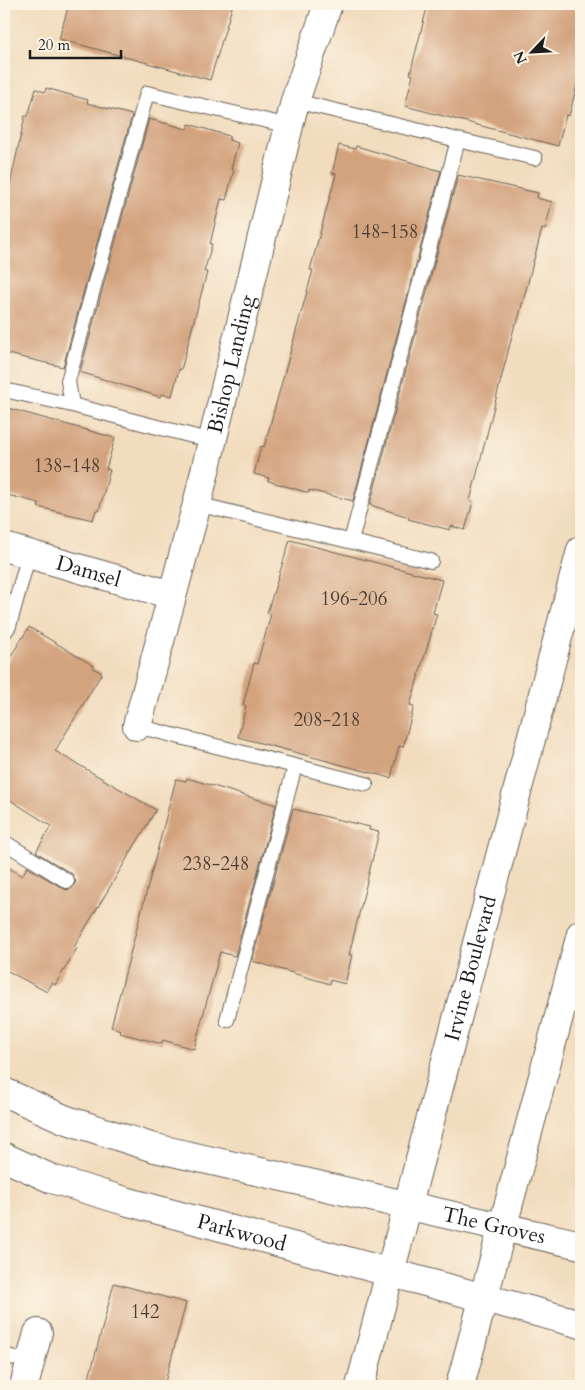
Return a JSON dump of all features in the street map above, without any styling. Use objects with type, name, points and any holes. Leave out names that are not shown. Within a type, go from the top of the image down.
[{"type":"street","name":"Bishop Landing","points":[[137,726],[197,504],[292,113],[328,4]]},
{"type":"street","name":"Damsel","points":[[16,550],[172,595]]},
{"type":"street","name":"Irvine Boulevard","points":[[360,1386],[406,1205],[424,1146],[581,550]]},
{"type":"street","points":[[460,1386],[581,934]]},
{"type":"street","points":[[4,1092],[64,1119],[151,1147],[406,1205]]},
{"type":"street","name":"Parkwood","points":[[4,1157],[52,1179],[125,1201],[483,1298]]},
{"type":"street","name":"The Groves","points":[[406,1205],[581,1245]]},
{"type":"street","points":[[483,1298],[581,1324]]},
{"type":"street","points":[[27,1374],[38,1333]]},
{"type":"lane","points":[[72,405],[68,381],[147,93],[292,113],[458,140],[535,158]]},
{"type":"lane","points":[[351,542],[458,140]]},
{"type":"lane","points":[[4,390],[72,405],[212,441]]},
{"type":"lane","points":[[197,504],[431,561]]},
{"type":"lane","points":[[4,633],[9,626],[16,550]]},
{"type":"lane","points":[[137,726],[366,784]]},
{"type":"lane","points":[[227,1020],[295,766]]},
{"type":"lane","points":[[4,842],[67,882]]},
{"type":"lane","points":[[4,1355],[27,1374]]},
{"type":"building","points":[[69,4],[233,4],[210,80],[59,39]]},
{"type":"building","points":[[428,4],[581,4],[581,69],[569,116],[566,115],[558,146],[405,106],[413,75],[410,74]]},
{"type":"building","points":[[46,88],[88,100],[87,103],[132,115],[63,367],[4,353],[4,212],[25,116],[28,116],[36,89],[45,92]]},
{"type":"building","points":[[149,119],[187,129],[189,124],[229,136],[229,140],[238,143],[231,169],[234,170],[226,200],[221,199],[204,272],[207,272],[181,370],[179,369],[172,396],[161,394],[160,397],[80,372]]},
{"type":"building","points":[[339,145],[355,149],[356,146],[441,171],[353,501],[309,490],[309,493],[268,481],[269,478],[254,474],[261,446],[264,447],[313,270],[310,270],[336,174],[332,173]]},
{"type":"building","points":[[458,175],[538,193],[537,198],[552,202],[545,230],[542,229],[517,324],[515,324],[470,501],[473,502],[465,530],[451,526],[450,530],[408,519],[409,517],[370,505]]},
{"type":"building","points":[[4,407],[115,438],[106,469],[110,470],[99,511],[96,510],[93,520],[38,507],[39,503],[4,494]]},
{"type":"building","points":[[290,540],[442,580],[433,613],[437,614],[410,705],[414,706],[403,747],[399,746],[391,778],[238,737],[246,706],[243,705],[254,663],[257,664],[271,614],[267,613]]},
{"type":"building","points":[[29,627],[94,666],[93,668],[102,673],[55,751],[156,810],[74,947],[77,948],[55,985],[52,983],[47,992],[4,969],[4,865],[22,876],[27,867],[66,890],[72,888],[76,882],[72,874],[36,852],[51,826],[4,796],[4,667]]},
{"type":"building","points":[[187,778],[276,805],[235,956],[220,952],[194,1049],[163,1040],[162,1044],[120,1033],[121,1030],[111,1027],[176,779],[186,781]]},
{"type":"building","points":[[293,809],[370,827],[369,830],[379,832],[349,955],[352,955],[345,984],[330,980],[330,984],[252,961]]},
{"type":"building","points":[[114,1283],[186,1303],[164,1386],[87,1386]]}]
